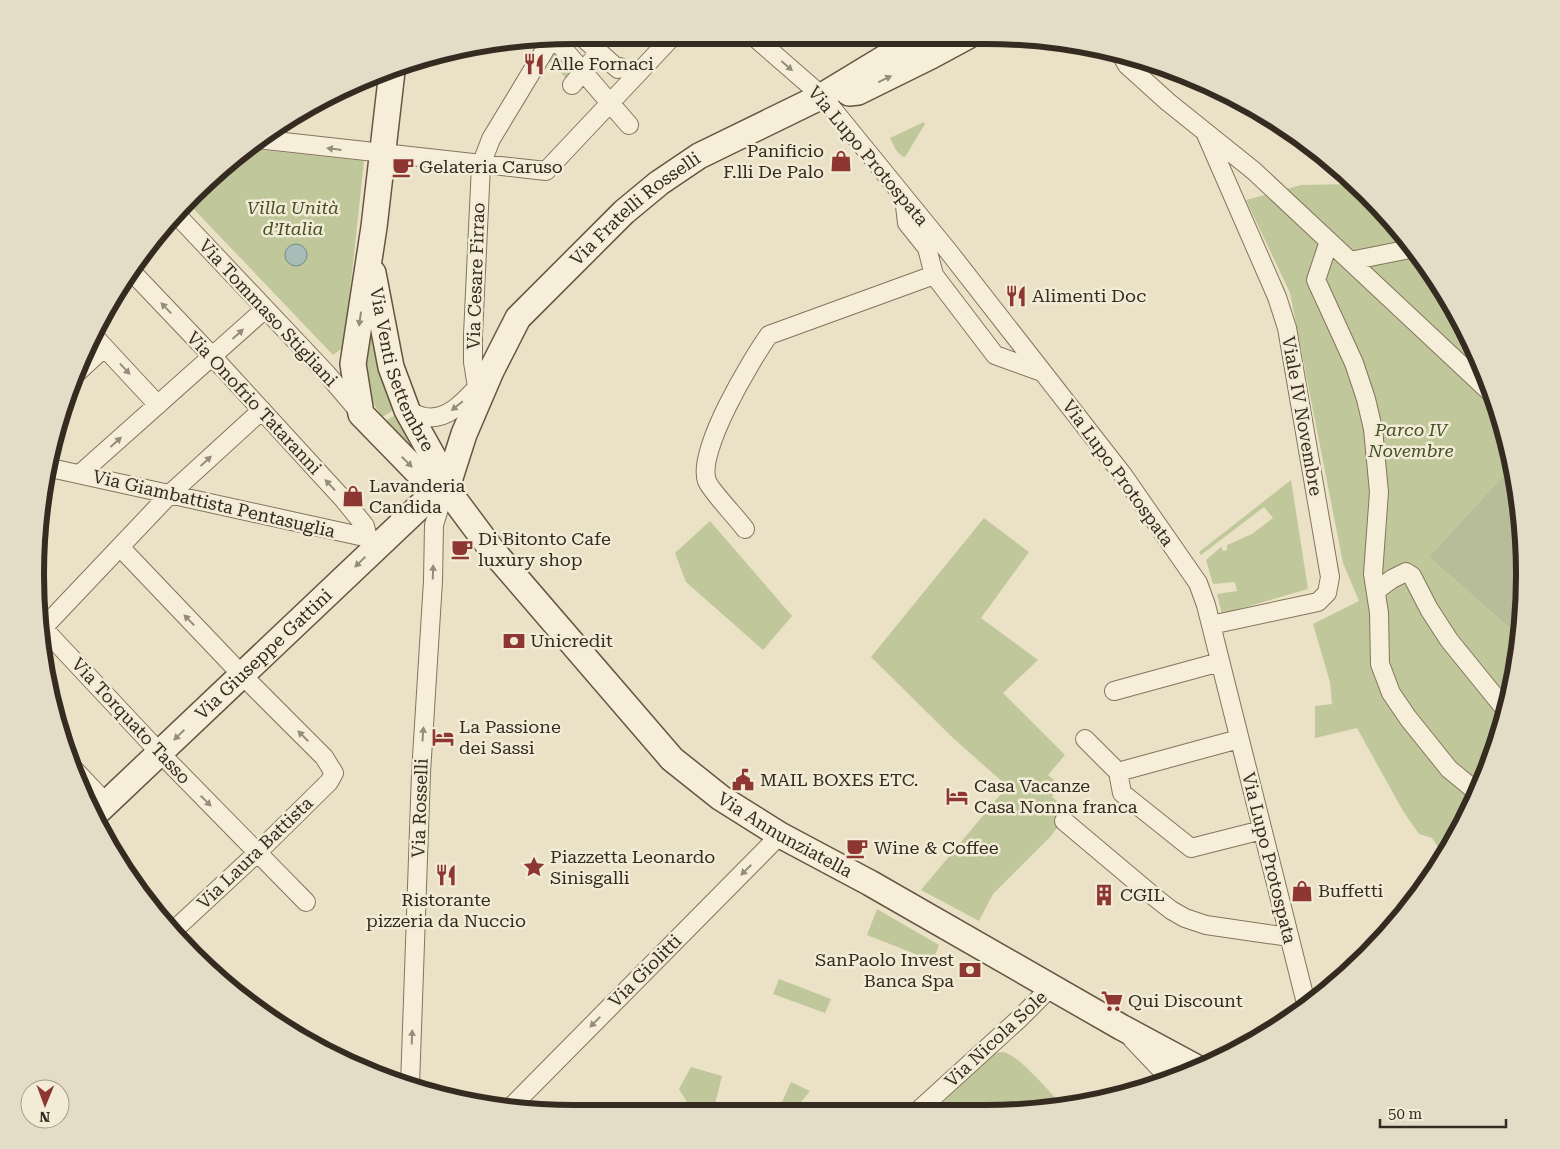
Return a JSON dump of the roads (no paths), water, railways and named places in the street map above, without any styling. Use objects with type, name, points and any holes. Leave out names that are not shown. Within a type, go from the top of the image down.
[{"type":"street","points":[[558,44],[577,78],[610,104],[629,124]]},
{"type":"street","points":[[590,44],[618,69],[620,67]]},
{"type":"street","points":[[268,141],[546,171],[666,44]]},
{"type":"street","name":"Via Lupo Protospata","points":[[761,44],[822,96],[904,197],[1123,475],[1198,583],[1206,605],[1304,999]]},
{"type":"street","name":"Via Fratelli Rosselli","points":[[443,491],[484,379],[518,318],[624,212],[659,183],[699,156],[822,96],[901,44]]},
{"type":"street","name":"Via Fratelli Rosselli","points":[[822,96],[858,92],[953,44]]},
{"type":"street","name":"Via Cesare Firrao","points":[[484,379],[473,362],[481,165],[491,139],[555,45]]},
{"type":"street","points":[[577,78],[599,52]]},
{"type":"street","name":"Viale IV Novembre","points":[[1126,63],[1168,102],[1254,171],[1480,382]]},
{"type":"street","name":"Via Venti Settembre","points":[[391,77],[370,254],[353,364],[361,414],[443,491]]},
{"type":"street","name":"Viale IV Novembre","points":[[1205,132],[1277,296],[1287,328],[1330,577],[1326,593],[1318,602],[1211,625]]},
{"type":"street","points":[[904,197],[906,223],[927,248],[934,275],[995,355],[1043,372]]},
{"type":"street","name":"Via Tommaso Stigliani","points":[[181,219],[327,374],[361,414]]},
{"type":"street","points":[[1329,241],[1316,280],[1354,363],[1366,399],[1373,429],[1379,492],[1374,574],[1379,613],[1380,664],[1391,693],[1408,718],[1449,770],[1472,788]]},
{"type":"street","points":[[1350,261],[1406,250]]},
{"type":"street","name":"Via Venti Settembre","points":[[370,254],[391,367],[407,410],[443,491]]},
{"type":"street","points":[[746,528],[707,482],[705,466],[709,447],[724,415],[756,353],[769,335],[934,275]]},
{"type":"street","name":"Via Onofrio Tataranni","points":[[136,276],[344,500],[375,540]]},
{"type":"street","points":[[80,474],[265,310]]},
{"type":"street","points":[[98,341],[158,404]]},
{"type":"street","points":[[88,363],[104,348]]},
{"type":"street","name":"Via Fratelli Rosselli","points":[[407,410],[425,417],[448,414],[470,396],[484,379]]},
{"type":"street","name":"Via Torquato Tasso","points":[[46,624],[170,494],[262,410]]},
{"type":"street","name":"Via Giambattista Pentasuglia","points":[[55,469],[375,540]]},
{"type":"street","name":"Via Giuseppe Gattini","points":[[99,810],[242,675],[375,540],[443,491]]},
{"type":"street","name":"Via Annunziatella","points":[[443,491],[672,759],[721,798],[780,835],[870,883],[1121,1027],[1192,1064]]},
{"type":"street","name":"Via Rosselli","points":[[410,1079],[421,774],[433,581],[434,525],[443,491]]},
{"type":"street","points":[[120,547],[242,675]]},
{"type":"street","points":[[1377,590],[1406,572],[1412,576],[1429,609],[1449,640],[1500,703]]},
{"type":"street","name":"Via Torquato Tasso","points":[[47,632],[160,754],[306,902]]},
{"type":"street","points":[[1114,691],[1220,662]]},
{"type":"street","name":"Via Laura Battista","points":[[178,927],[257,853],[329,782],[334,773],[324,757],[242,675]]},
{"type":"street","points":[[1085,739],[1118,772],[1122,793],[1191,848],[1262,830]]},
{"type":"street","points":[[1118,772],[1239,739]]},
{"type":"street","points":[[1064,822],[1171,910],[1186,918],[1206,925],[1289,938]]},
{"type":"street","name":"Via Giolitti","points":[[516,1102],[780,835]]},
{"type":"street","name":"Via Nicola Sole","points":[[924,1105],[1020,1018],[1051,987]]},
{"type":"street","points":[[1121,1027],[1165,1074]]},
{"type":"water","points":[[296,244],[304,247],[307,255],[304,263],[296,266],[288,263],[285,255],[288,247]]},
{"type":"place","name":"Alle Fornaci","points":[[534,64]]},
{"type":"place","name":"Panificio F.lli De Palo","points":[[841,161]]},
{"type":"place","name":"Gelateria Caruso","points":[[403,167]]},
{"type":"place","name":"Alimenti Doc","points":[[1016,296]]},
{"type":"place","name":"Lavanderia Candida","points":[[353,496]]},
{"type":"place","name":"Di Bitonto Cafe luxury shop","points":[[462,549]]},
{"type":"place","name":"Unicredit","points":[[514,641]]},
{"type":"place","name":"La Passione dei Sassi","points":[[443,737]]},
{"type":"place","name":"MAIL BOXES ETC.","points":[[743,780]]},
{"type":"place","name":"Casa Vacanze Casa Nonna franca","points":[[957,796]]},
{"type":"place","name":"Wine & Coffee","points":[[857,848]]},
{"type":"place","name":"Piazzetta Leonardo Sinisgalli","points":[[534,867]]},
{"type":"place","name":"Ristorante pizzeria da Nuccio","points":[[446,875]]},
{"type":"place","name":"Buffetti","points":[[1302,891]]},
{"type":"place","name":"CGIL","points":[[1104,895]]},
{"type":"place","name":"SanPaolo Invest Banca Spa","points":[[970,970]]},
{"type":"place","name":"Qui Discount","points":[[1112,1001]]},
{"type":"park label","name":"Villa Unità d’Italia","points":[[293,218]]},
{"type":"park label","name":"Parco IV Novembre","points":[[1411,440]]}]
